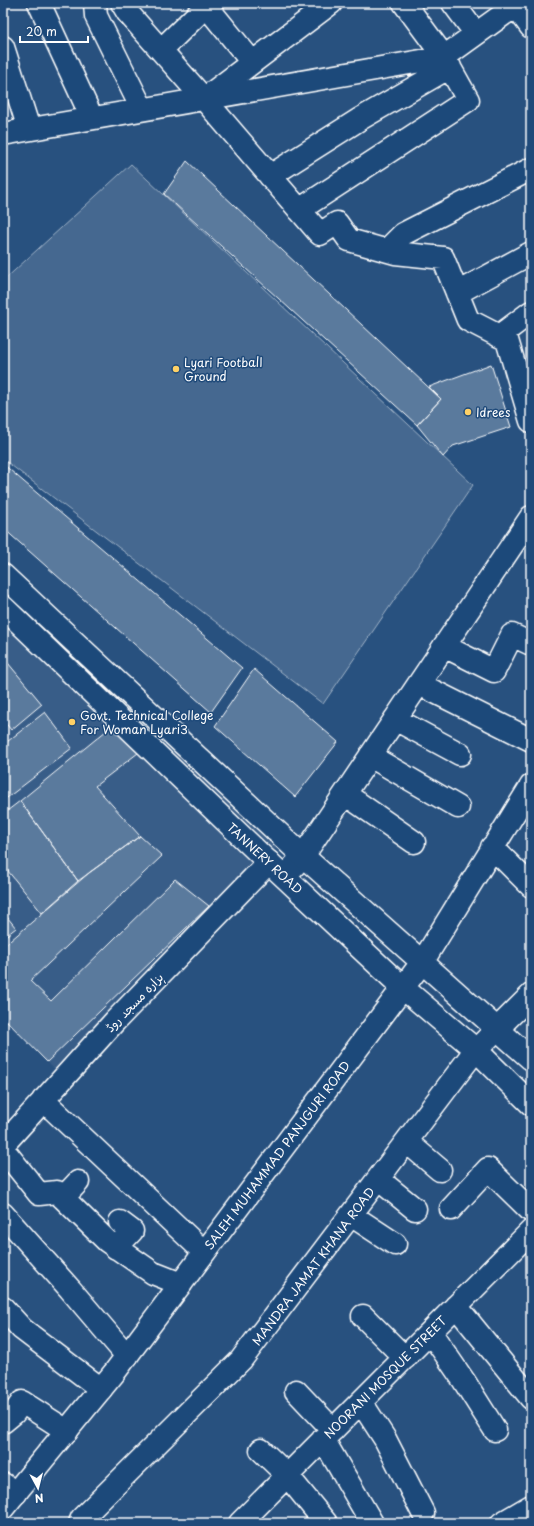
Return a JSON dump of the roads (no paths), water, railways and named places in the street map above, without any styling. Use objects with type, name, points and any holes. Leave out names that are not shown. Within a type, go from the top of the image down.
[{"type":"street","points":[[39,3],[92,118]]},
{"type":"street","points":[[95,3],[96,16],[142,109]]},
{"type":"street","points":[[122,3],[128,12],[320,234],[337,223],[349,240],[395,253],[443,258],[468,320],[507,340],[528,396],[531,421]]},
{"type":"street","points":[[204,99],[331,3]]},
{"type":"street","points":[[299,210],[468,100],[447,62],[404,3]]},
{"type":"street","points":[[453,3],[476,34]]},
{"type":"street","points":[[161,50],[206,4],[252,62]]},
{"type":"street","points":[[270,176],[447,62],[476,34],[523,14]]},
{"type":"street","points":[[3,47],[29,129]]},
{"type":"street","points":[[3,134],[142,109],[447,62]]},
{"type":"street","points":[[387,250],[403,234],[531,169]]},
{"type":"street","points":[[457,293],[531,253]]},
{"type":"street","points":[[499,336],[531,312]]},
{"type":"street","points":[[285,876],[303,856],[531,517]]},
{"type":"street","points":[[5,581],[303,856],[423,961],[531,1059]]},
{"type":"street","name":"TANNERY ROAD","points":[[3,607],[269,862],[402,987],[476,1050],[531,1104]]},
{"type":"street","points":[[444,646],[494,671],[512,635],[531,644]]},
{"type":"street","points":[[419,684],[531,740]]},
{"type":"street","points":[[395,719],[460,754]]},
{"type":"street","points":[[370,756],[458,807]]},
{"type":"street","name":"SALEH MUHAMMAD PANJGURI ROAD","points":[[7,1495],[67,1431],[127,1356],[402,987],[423,961],[531,786]]},
{"type":"street","points":[[345,794],[414,842]]},
{"type":"street","points":[[492,848],[531,886]]},
{"type":"street","name":"ہزارہ مسجد روڈ","points":[[3,1145],[116,1021],[269,862]]},
{"type":"street","name":"MANDRA JAMAT KHANA ROAD","points":[[80,1523],[82,1518],[242,1360],[476,1050],[531,995]]},
{"type":"street","points":[[43,1100],[204,1252]]},
{"type":"street","points":[[406,1142],[440,1170]]},
{"type":"street","points":[[3,1149],[39,1194],[57,1192],[116,1248],[153,1273],[181,1284]]},
{"type":"street","points":[[451,1209],[488,1169],[531,1211]]},
{"type":"street","points":[[378,1179],[415,1209]]},
{"type":"street","points":[[63,1198],[78,1182]]},
{"type":"street","points":[[3,1214],[127,1356]]},
{"type":"street","points":[[351,1215],[395,1244]]},
{"type":"street","points":[[116,1248],[132,1231],[120,1222]]},
{"type":"street","name":"NOORANI MOSQUE STREET","points":[[247,1520],[328,1434],[431,1333],[531,1231]]},
{"type":"street","points":[[456,1306],[531,1398]]},
{"type":"street","points":[[3,1308],[22,1329],[101,1389]]},
{"type":"street","points":[[363,1316],[405,1358]]},
{"type":"street","points":[[431,1333],[496,1430]]},
{"type":"street","points":[[296,1391],[328,1434],[372,1523]]},
{"type":"street","points":[[3,1422],[14,1413],[22,1402],[67,1431]]},
{"type":"street","points":[[361,1402],[385,1439],[423,1512]]},
{"type":"street","points":[[262,1450],[287,1476],[326,1523]]},
{"type":"street","points":[[508,1521],[531,1506]]},
{"type":"place","name":"Lyari Football Ground","points":[[176,369]]},
{"type":"place","name":"Idrees","points":[[468,412]]},
{"type":"place","name":"Govt. Technical College For Woman Lyari3","points":[[72,722]]}]
